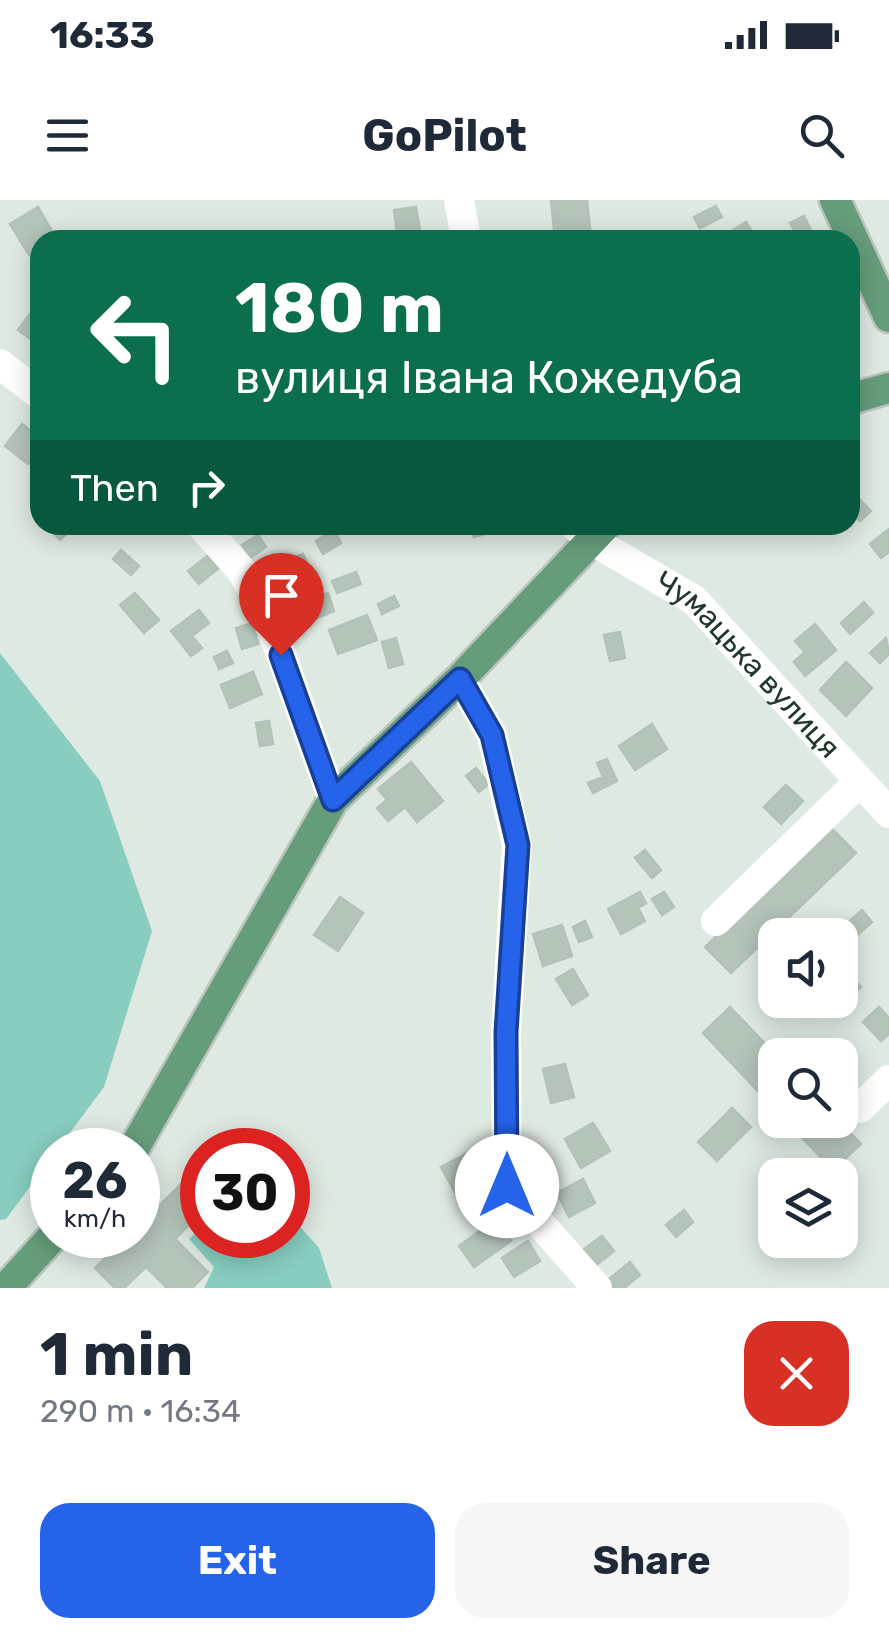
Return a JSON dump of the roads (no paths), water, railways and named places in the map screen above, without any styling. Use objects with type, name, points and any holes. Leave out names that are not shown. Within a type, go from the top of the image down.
[{"type":"main road","points":[[835,200],[849,230]]},
{"type":"main road","points":[[860,254],[889,316]]},
{"type":"main road","points":[[860,396],[889,388]]},
{"type":"main road","points":[[146,1128],[333,800],[460,679],[586,535]]},
{"type":"main road","points":[[6,1288],[33,1258]]},
{"type":"street","points":[[459,200],[464,230]]},
{"type":"street","points":[[0,364],[30,387]]},
{"type":"street","points":[[210,535],[242,571],[268,618],[333,800]]},
{"type":"street","name":"Чумацька вулиця","points":[[597,535],[694,600],[889,813]]},
{"type":"street","points":[[460,679],[492,735],[518,845],[506,1032],[507,1186],[596,1288]]},
{"type":"street","points":[[716,921],[859,782]]},
{"type":"street","points":[[860,1108],[889,1080]]},
{"type":"water","points":[[0,653],[100,781],[152,931],[104,1087],[73,1128],[30,1128],[30,1187],[6,1219],[0,1220]]},
{"type":"water","points":[[310,1238],[319,1248],[332,1288],[204,1288],[214,1267],[206,1258],[310,1258]]}]
